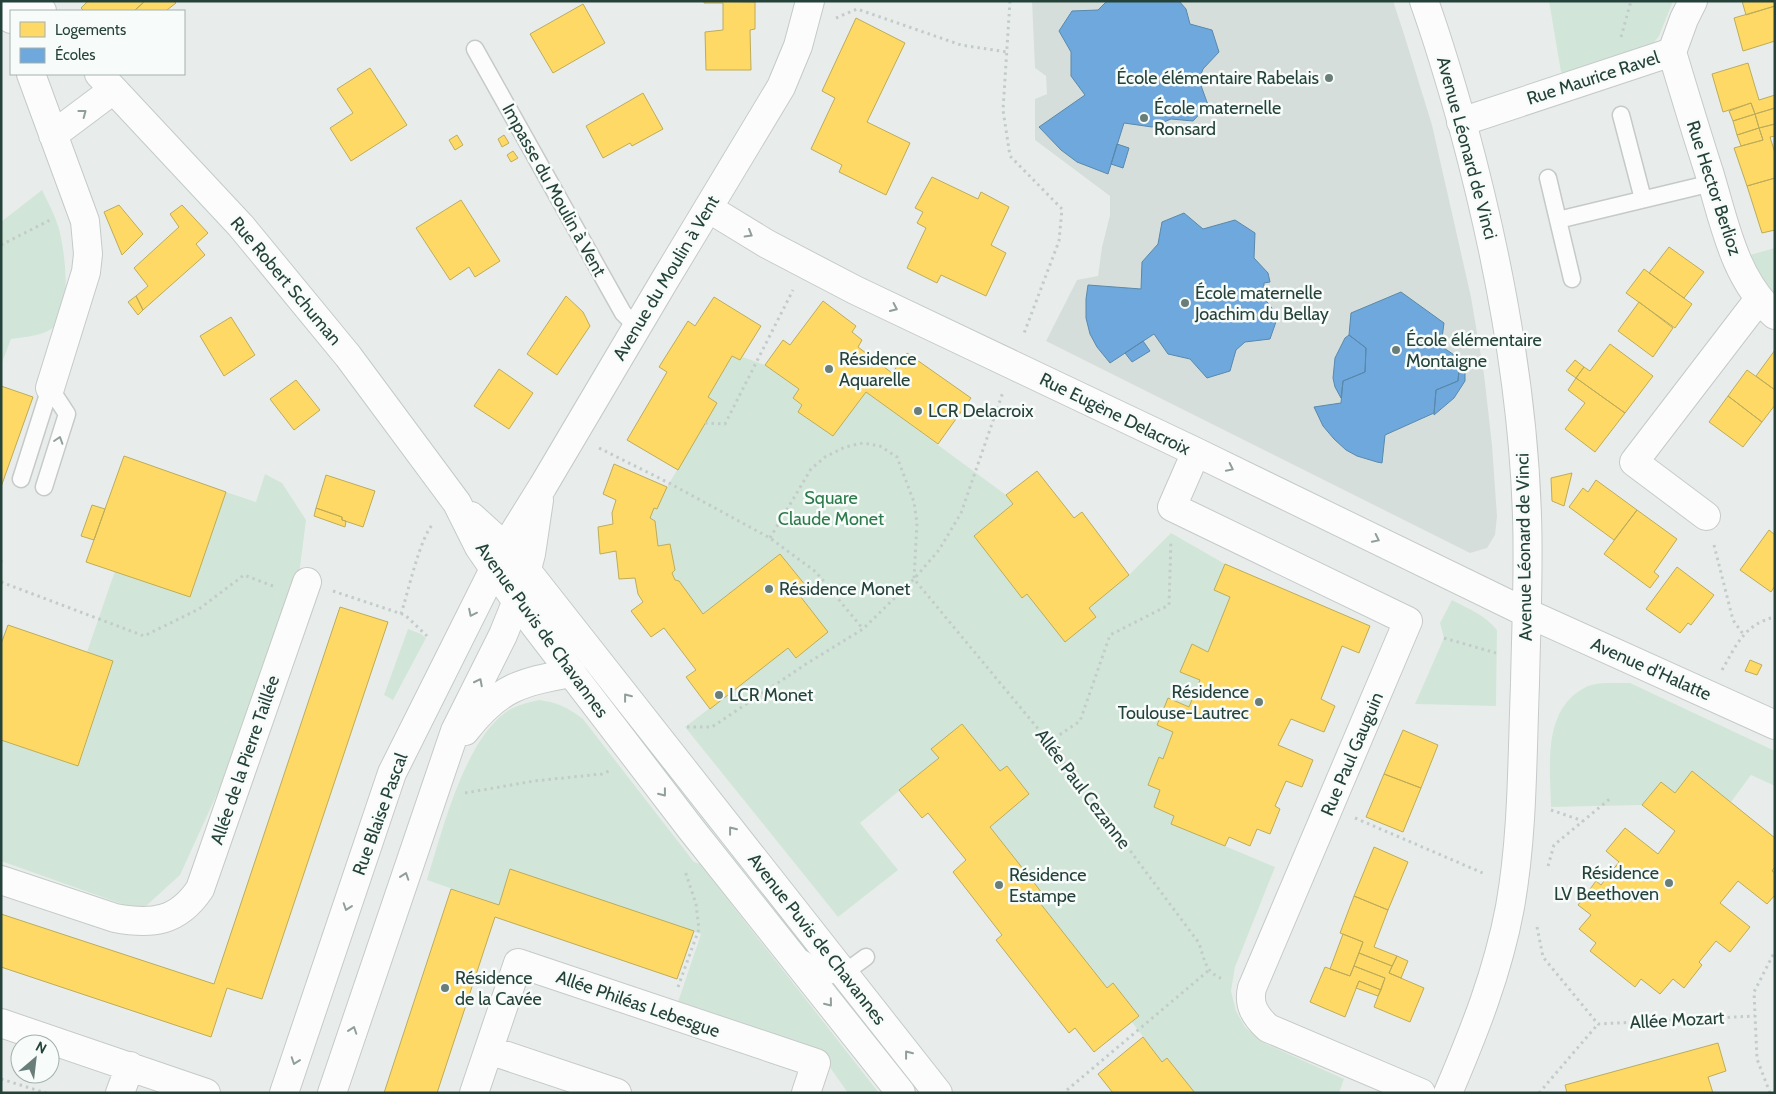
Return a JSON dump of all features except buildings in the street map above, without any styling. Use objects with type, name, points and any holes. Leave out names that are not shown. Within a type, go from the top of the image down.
[{"type":"street","points":[[7,1],[10,14]]},
{"type":"street","name":"Avenue Léonard de Vinci","points":[[1424,1],[1461,122],[1492,238],[1513,362],[1526,490],[1527,535],[1519,832],[1513,886],[1510,907],[1492,980],[1476,1027],[1448,1093]]},
{"type":"street","name":"Rue Maurice Ravel","points":[[1461,122],[1672,52],[1693,1]]},
{"type":"street","name":"Avenue du Moulin à Vent","points":[[499,558],[781,87],[798,46],[808,8]]},
{"type":"street","name":"Rue Hector Berlioz","points":[[1672,52],[1740,269],[1747,282],[1767,307]]},
{"type":"street","points":[[31,75],[80,205],[88,238],[86,272],[50,388]]},
{"type":"street","points":[[53,135],[106,82]]},
{"type":"street","name":"Rue Robert Schuman","points":[[106,82],[241,226],[297,293],[368,381],[457,503]]},
{"type":"street","name":"Rue Eugène Delacroix","points":[[708,208],[742,230],[806,265],[1526,613]]},
{"type":"street","points":[[1706,516],[1634,462],[1767,307]]},
{"type":"street","points":[[1172,507],[1196,452]]},
{"type":"street","points":[[332,1093],[445,758],[462,715],[503,635],[517,602],[531,554],[540,491]]},
{"type":"street","name":"Avenue Puvis de Chavannes","points":[[457,503],[479,547],[527,571],[938,1093]]},
{"type":"street","name":"Rue Paul Gauguin","points":[[1172,507],[1408,621],[1252,988],[1250,1003],[1258,1020],[1268,1028],[1421,1093]]},
{"type":"street","name":"Avenue Puvis de Chavannes","points":[[499,558],[517,602],[691,829],[901,1093]]},
{"type":"street","name":"Rue Blaise Pascal","points":[[284,1093],[392,773],[499,558]]},
{"type":"street","name":"Allée de la Pierre Taillée","points":[[1,880],[115,918],[132,921],[151,922],[182,911],[200,889],[304,590]]},
{"type":"street","name":"Avenue d'Halatte","points":[[1526,613],[1775,725]]},
{"type":"street","points":[[445,758],[482,710],[506,691],[537,679],[572,673]]},
{"type":"street","points":[[406,742],[445,758]]},
{"type":"street","name":"Allée Philéas Lebesgue","points":[[474,1093],[518,963],[816,1063],[806,1093]]},
{"type":"street","points":[[1,1023],[206,1093]]},
{"type":"street","points":[[488,1050],[617,1093]]},
{"type":"street","points":[[120,1093],[130,1066]]},
{"type":"lane","name":"Impasse du Moulin à Vent","points":[[475,49],[623,313],[637,327]]},
{"type":"lane","points":[[1622,115],[1643,199]]},
{"type":"lane","points":[[1548,178],[1572,279]]},
{"type":"lane","points":[[1558,220],[1712,183]]},
{"type":"lane","points":[[20,478],[50,388]]},
{"type":"lane","points":[[44,487],[67,414],[50,388]]},
{"type":"lane","points":[[780,941],[828,976],[844,973],[866,957]]},
{"type":"path","points":[[685,727],[712,727],[826,651],[863,629],[939,550],[961,513],[1012,364],[1059,241],[1062,209],[1010,156],[1003,110],[1010,1]]},
{"type":"path","points":[[808,8],[830,20],[856,9],[962,45],[1007,52]]},
{"type":"path","points":[[1,245],[80,205]]},
{"type":"path","points":[[705,423],[725,424],[806,265]]},
{"type":"path","points":[[573,434],[770,538],[816,572],[863,629]]},
{"type":"path","points":[[770,538],[811,469],[825,457],[845,447],[863,442],[880,446],[896,457],[914,502],[917,523],[914,578]]},
{"type":"path","points":[[401,614],[423,543],[430,527],[457,503]]},
{"type":"path","points":[[1049,742],[1080,721],[1110,635],[1169,605],[1172,507]]},
{"type":"path","points":[[1706,516],[1733,620],[1743,634]]},
{"type":"path","points":[[1,582],[144,636],[199,609],[244,575],[406,615],[450,658]]},
{"type":"path","name":"Allée Paul Cezanne","points":[[914,578],[1049,742],[1199,943],[1208,971]]},
{"type":"path","points":[[1707,694],[1743,634],[1765,620],[1775,617]]},
{"type":"path","points":[[1444,638],[1525,662]]},
{"type":"path","points":[[463,794],[534,781],[602,774],[610,770]]},
{"type":"path","points":[[1546,873],[1554,845],[1612,797]]},
{"type":"path","points":[[1329,807],[1513,886]]},
{"type":"path","points":[[669,1014],[699,929],[696,904],[684,869]]},
{"type":"path","points":[[1536,920],[1543,958],[1598,1024],[1539,1093]]},
{"type":"path","points":[[1770,1093],[1757,1058],[1754,992],[1775,951]]},
{"type":"path","points":[[1067,1090],[1208,971],[1216,977],[1252,988]]},
{"type":"path","name":"Allée Mozart","points":[[1598,1024],[1755,1016]]},
{"type":"path","points":[[1,1079],[46,1093]]},
{"type":"shaded area","points":[[1032,1],[1393,1],[1432,125],[1471,297],[1484,374],[1497,516],[1495,535],[1487,548],[1470,553],[1046,341],[1077,280],[1098,276],[1102,247],[1110,215],[1110,196],[1035,140],[1035,99],[1047,94],[1046,76],[1035,68]]},
{"type":"green space","points":[[1549,1],[1673,1],[1659,36],[1652,45],[1568,76],[1561,72]]},
{"type":"green space","points":[[42,190],[56,219],[61,239],[66,279],[64,306],[60,318],[51,329],[34,336],[11,339],[1,365],[1,222]]},
{"type":"green space","points":[[1775,248],[1775,294],[1762,281],[1750,255]]},
{"type":"green space","name":"Square Claude Monet","points":[[732,356],[740,360],[743,357],[765,365],[799,389],[793,398],[802,405],[798,412],[833,436],[866,392],[1006,495],[1013,504],[974,536],[1022,597],[1027,594],[1089,608],[1129,575],[1171,533],[1225,564],[1214,590],[1230,597],[1208,652],[1180,672],[1200,680],[1189,707],[1169,698],[1173,732],[1163,759],[1159,757],[1148,785],[1160,790],[1154,807],[1174,816],[1172,824],[1275,867],[1235,967],[1231,991],[1236,1011],[1245,1027],[1266,1044],[1344,1079],[1339,1093],[1195,1093],[1167,1058],[1162,1062],[1132,1022],[1139,1016],[1113,983],[1107,988],[1040,903],[1046,898],[990,827],[1029,794],[1010,769],[1000,771],[962,724],[932,749],[939,758],[860,823],[898,870],[838,917],[685,727],[788,648],[797,658],[827,632],[797,592],[806,585],[780,554],[703,614],[679,582],[675,580],[672,573],[675,570],[670,545],[658,546],[655,521],[650,518],[654,508],[657,509],[667,487],[717,403],[708,397]]},
{"type":"green space","points":[[265,474],[282,483],[306,520],[300,567],[243,737],[180,875],[146,906],[133,908],[1,861],[1,740],[78,766],[113,662],[87,652],[115,571],[190,597],[226,492],[256,502]]},
{"type":"green space","points":[[1452,600],[1482,616],[1497,630],[1496,706],[1415,704],[1444,638],[1440,623]]},
{"type":"green space","points":[[408,629],[426,638],[393,700],[384,695]]},
{"type":"green space","points":[[1607,683],[1630,683],[1775,751],[1775,786],[1751,775],[1731,802],[1692,771],[1675,793],[1661,782],[1642,805],[1551,807],[1550,756],[1556,722],[1563,708],[1573,696],[1588,686]]},
{"type":"green space","points":[[539,700],[563,706],[583,719],[694,862],[700,864],[879,1093],[848,1093],[817,1049],[678,1002],[701,934],[510,870],[499,905],[427,880],[456,789],[478,744],[491,726],[506,712],[518,706]]},
{"type":"place","name":"École élémentaire Rabelais","points":[[1329,78]]},
{"type":"place","name":"École maternelle Ronsard","points":[[1144,118]]},
{"type":"place","name":"École maternelle Joachim du Bellay","points":[[1185,303]]},
{"type":"place","name":"École élémentaire Montaigne","points":[[1396,350]]},
{"type":"place","name":"Résidence Aquarelle","points":[[829,369]]},
{"type":"place","name":"LCR Delacroix","points":[[918,411]]},
{"type":"place","name":"Résidence Monet","points":[[769,589]]},
{"type":"place","name":"LCR Monet","points":[[719,695]]},
{"type":"place","name":"Résidence Toulouse-Lautrec","points":[[1259,702]]},
{"type":"place","name":"Résidence LV Beethoven","points":[[1669,883]]},
{"type":"place","name":"Résidence Estampe","points":[[999,885]]},
{"type":"place","name":"Résidence de la Cavée","points":[[445,988]]}]
